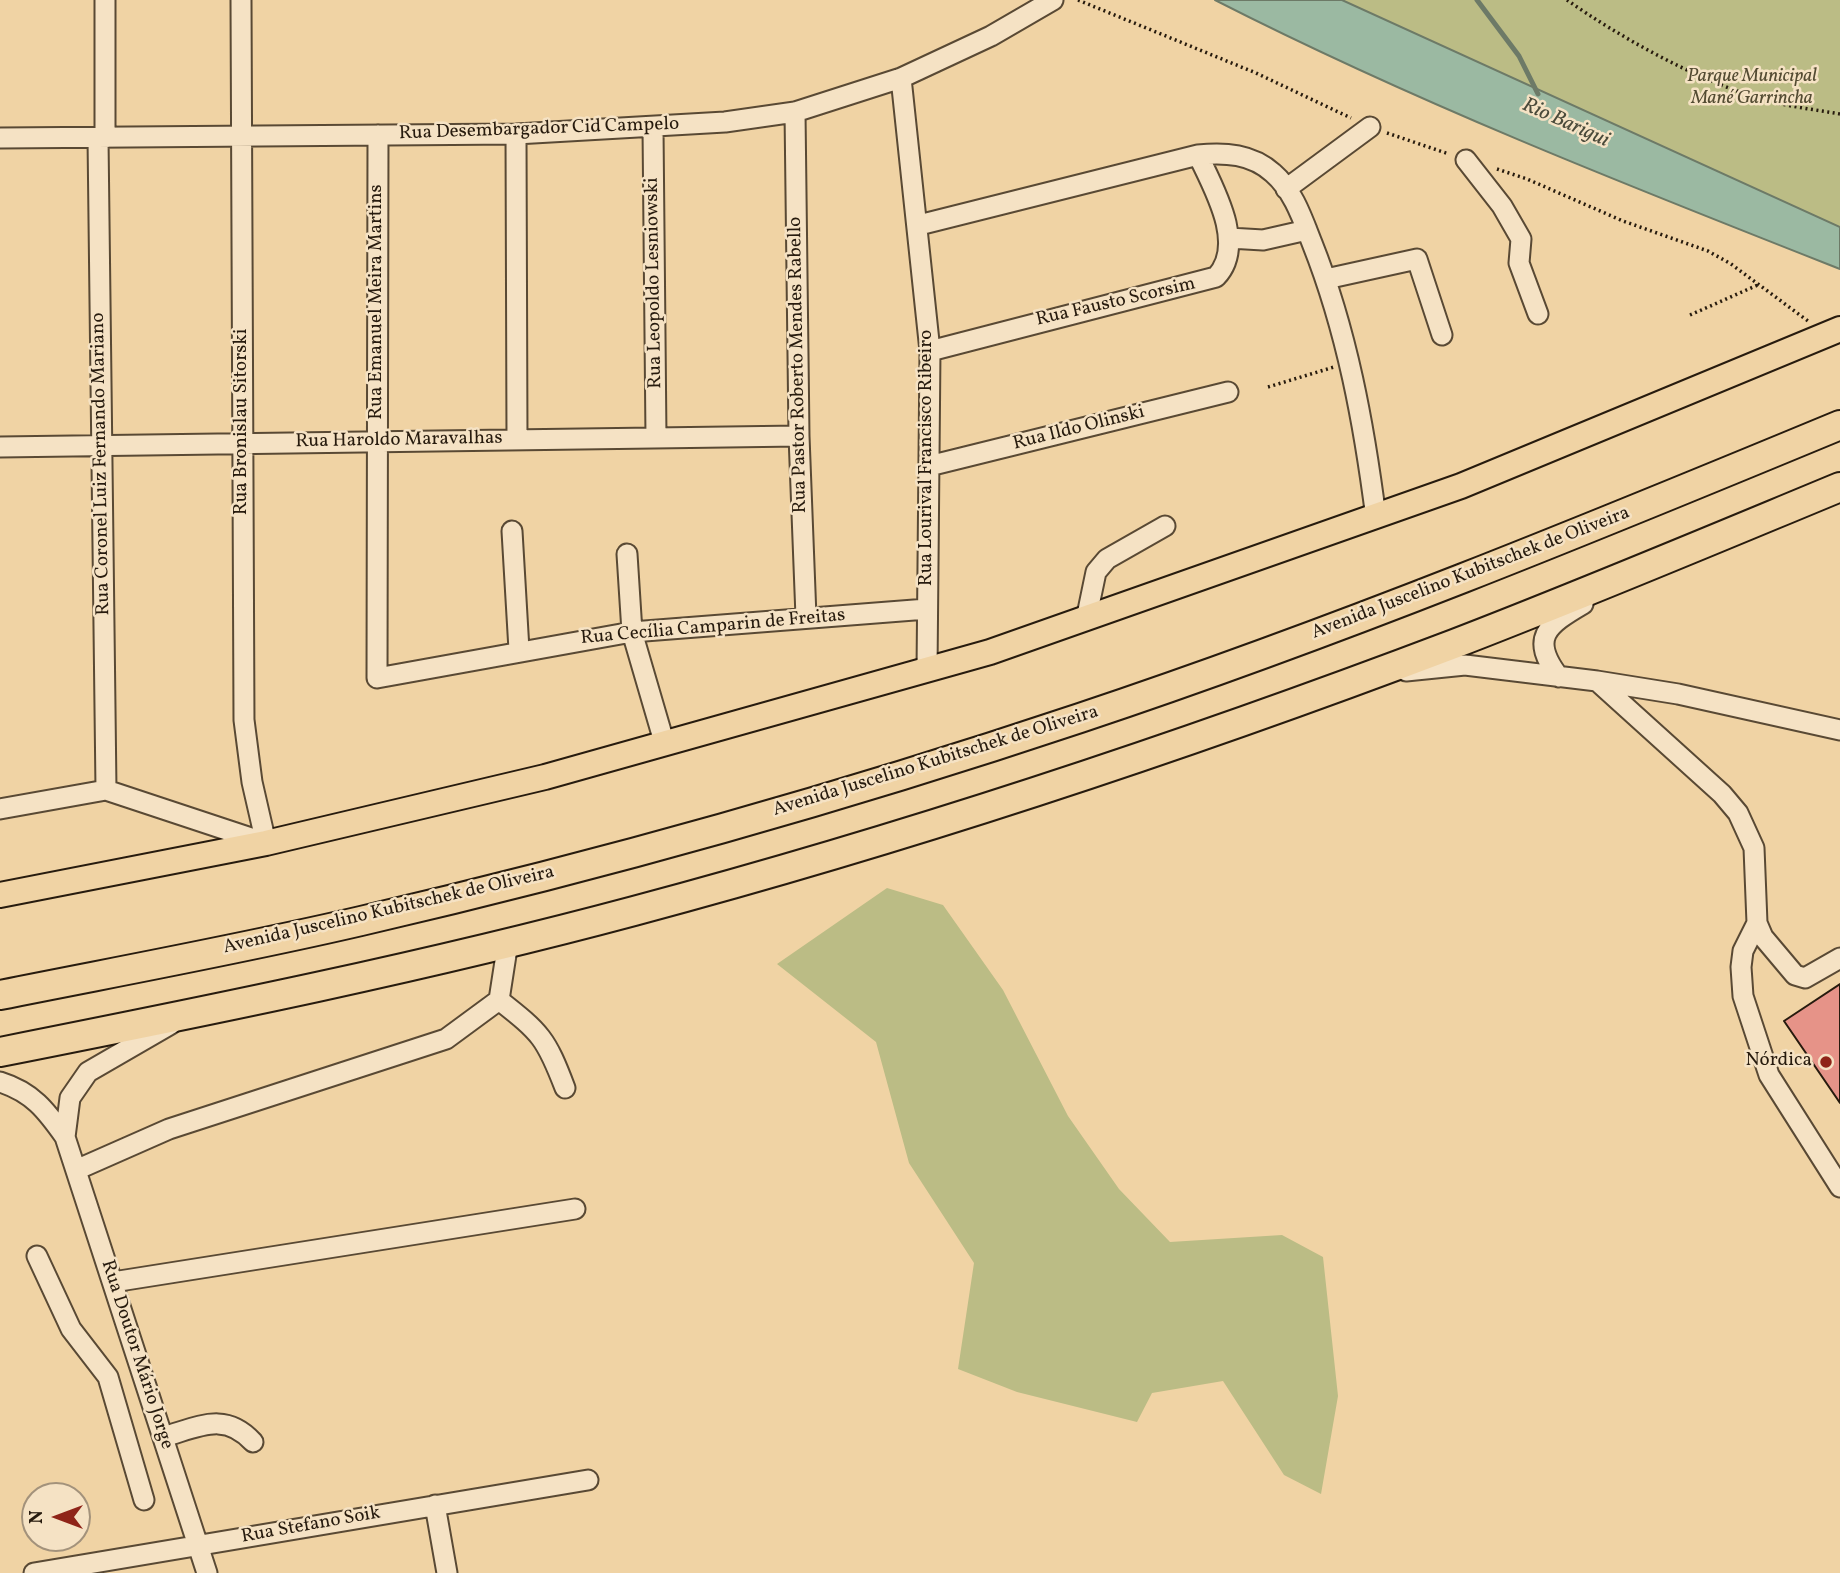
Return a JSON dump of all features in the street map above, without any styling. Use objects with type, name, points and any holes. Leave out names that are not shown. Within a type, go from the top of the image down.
[{"type":"highway","name":"Avenida Juscelino Kubitschek de Oliveira","points":[[0,995],[253,944],[510,884],[803,804],[968,755],[1182,684],[1408,601],[1840,425]]},
{"type":"highway","points":[[0,1052],[188,1015],[508,942],[732,884],[955,817],[1192,739],[1363,677],[1840,487]]},
{"type":"main road","points":[[0,895],[398,814],[665,746],[927,671],[1086,620],[1376,518],[1549,452],[1840,329]]},
{"type":"street","name":"Rua Coronel Luiz Fernando Mariano","points":[[105,0],[102,445],[106,790]]},
{"type":"street","name":"Rua Bronislau Sitorski","points":[[241,0],[244,720],[250,772],[266,843]]},
{"type":"street","name":"Rua Desembargador Cid Campelo","points":[[0,138],[516,134],[653,128],[795,112],[901,78],[991,36],[1053,0]]},
{"type":"street","name":"Rua Lourival Francisco Ribeiro","points":[[901,78],[919,225],[930,351],[927,671]]},
{"type":"street","name":"Rua Pastor Roberto Mendes Rabello","points":[[795,112],[799,436],[806,617]]},
{"type":"street","points":[[1286,189],[1370,127]]},
{"type":"street","name":"Rua Leopoldo Lesniowski","points":[[653,128],[656,438]]},
{"type":"street","points":[[516,134],[517,439]]},
{"type":"street","name":"Rua Emanuel Meira Martins","points":[[377,678],[378,135]]},
{"type":"street","points":[[919,225],[1198,155],[1220,153],[1241,156],[1274,174],[1286,189],[1307,230],[1326,279],[1363,419],[1376,518]]},
{"type":"street","name":"Rua Fausto Scorsim","points":[[930,351],[1050,318],[1208,281],[1220,273],[1229,238],[1220,203],[1198,155]]},
{"type":"street","points":[[1466,160],[1502,206],[1521,239],[1519,263],[1538,314]]},
{"type":"street","points":[[1229,238],[1263,240],[1307,230]]},
{"type":"street","points":[[1326,279],[1417,258],[1442,335]]},
{"type":"street","name":"Rua Ildo Olinski","points":[[929,466],[1228,392]]},
{"type":"street","name":"Rua Haroldo Maravalhas","points":[[0,447],[799,436]]},
{"type":"street","points":[[1086,620],[1096,572],[1107,559],[1165,526]]},
{"type":"street","points":[[512,531],[519,650]]},
{"type":"street","points":[[627,554],[632,632],[665,746]]},
{"type":"street","points":[[1559,677],[1546,659],[1542,648],[1544,635],[1563,616],[1654,563]]},
{"type":"street","name":"Rua Cecília Camparin de Freitas","points":[[377,678],[519,650],[632,632],[928,609]]},
{"type":"street","points":[[1363,677],[1465,665],[1678,694],[1840,730]]},
{"type":"street","points":[[1597,681],[1722,794],[1738,813],[1749,833],[1756,857],[1757,923],[1763,937],[1799,978],[1805,978],[1840,958]]},
{"type":"street","points":[[0,809],[106,790],[266,843]]},
{"type":"street","points":[[1757,923],[1743,951],[1743,996],[1769,1075],[1840,1187]]},
{"type":"street","points":[[76,1170],[169,1129],[446,1039],[499,1000],[508,942]]},
{"type":"street","points":[[499,1000],[535,1029],[546,1042],[565,1088]]},
{"type":"street","name":"Rua Doutor Mário Jorge","points":[[65,1137],[70,1098],[88,1072],[188,1015]]},
{"type":"street","name":"Rua Doutor Mário Jorge","points":[[0,1082],[16,1087],[39,1102],[65,1137],[207,1573]]},
{"type":"street","points":[[113,1282],[575,1209]]},
{"type":"street","points":[[37,1256],[71,1329],[108,1377],[144,1500]]},
{"type":"street","points":[[108,1377],[141,1369]]},
{"type":"street","points":[[163,1437],[225,1423],[240,1427],[253,1442]]},
{"type":"street","name":"Rua Stefano Soik","points":[[34,1573],[147,1563],[198,1545],[588,1480]]},
{"type":"street","points":[[435,1505],[447,1573]]},
{"type":"path","points":[[1567,0],[1596,21],[1666,59],[1753,97],[1840,114]]},
{"type":"path","points":[[1690,315],[1760,284]]},
{"type":"path","points":[[1268,387],[1349,363]]},
{"type":"green space","name":"Parque Municipal Mané Garrincha","points":[[1342,0],[1840,0],[1840,227]]},
{"type":"green space","points":[[887,888],[943,905],[1003,990],[1068,1116],[1119,1189],[1170,1242],[1282,1235],[1323,1257],[1338,1396],[1321,1494],[1284,1475],[1223,1381],[1152,1393],[1137,1422],[1017,1392],[958,1369],[974,1263],[909,1163],[876,1042],[777,964]]},
{"type":"water","name":"Rio Barigui","points":[[1215,0],[1342,0],[1840,227],[1840,269],[1603,175],[1446,108],[1291,38]]},
{"type":"building","name":"Nórdica","points":[[1840,984],[1840,1103],[1784,1021]]},
{"type":"waterway","name":"Rio Barigui","points":[[1477,0],[1519,56],[1538,94]]},
{"type":"place","name":"Nórdica","points":[[1826,1062]]}]
